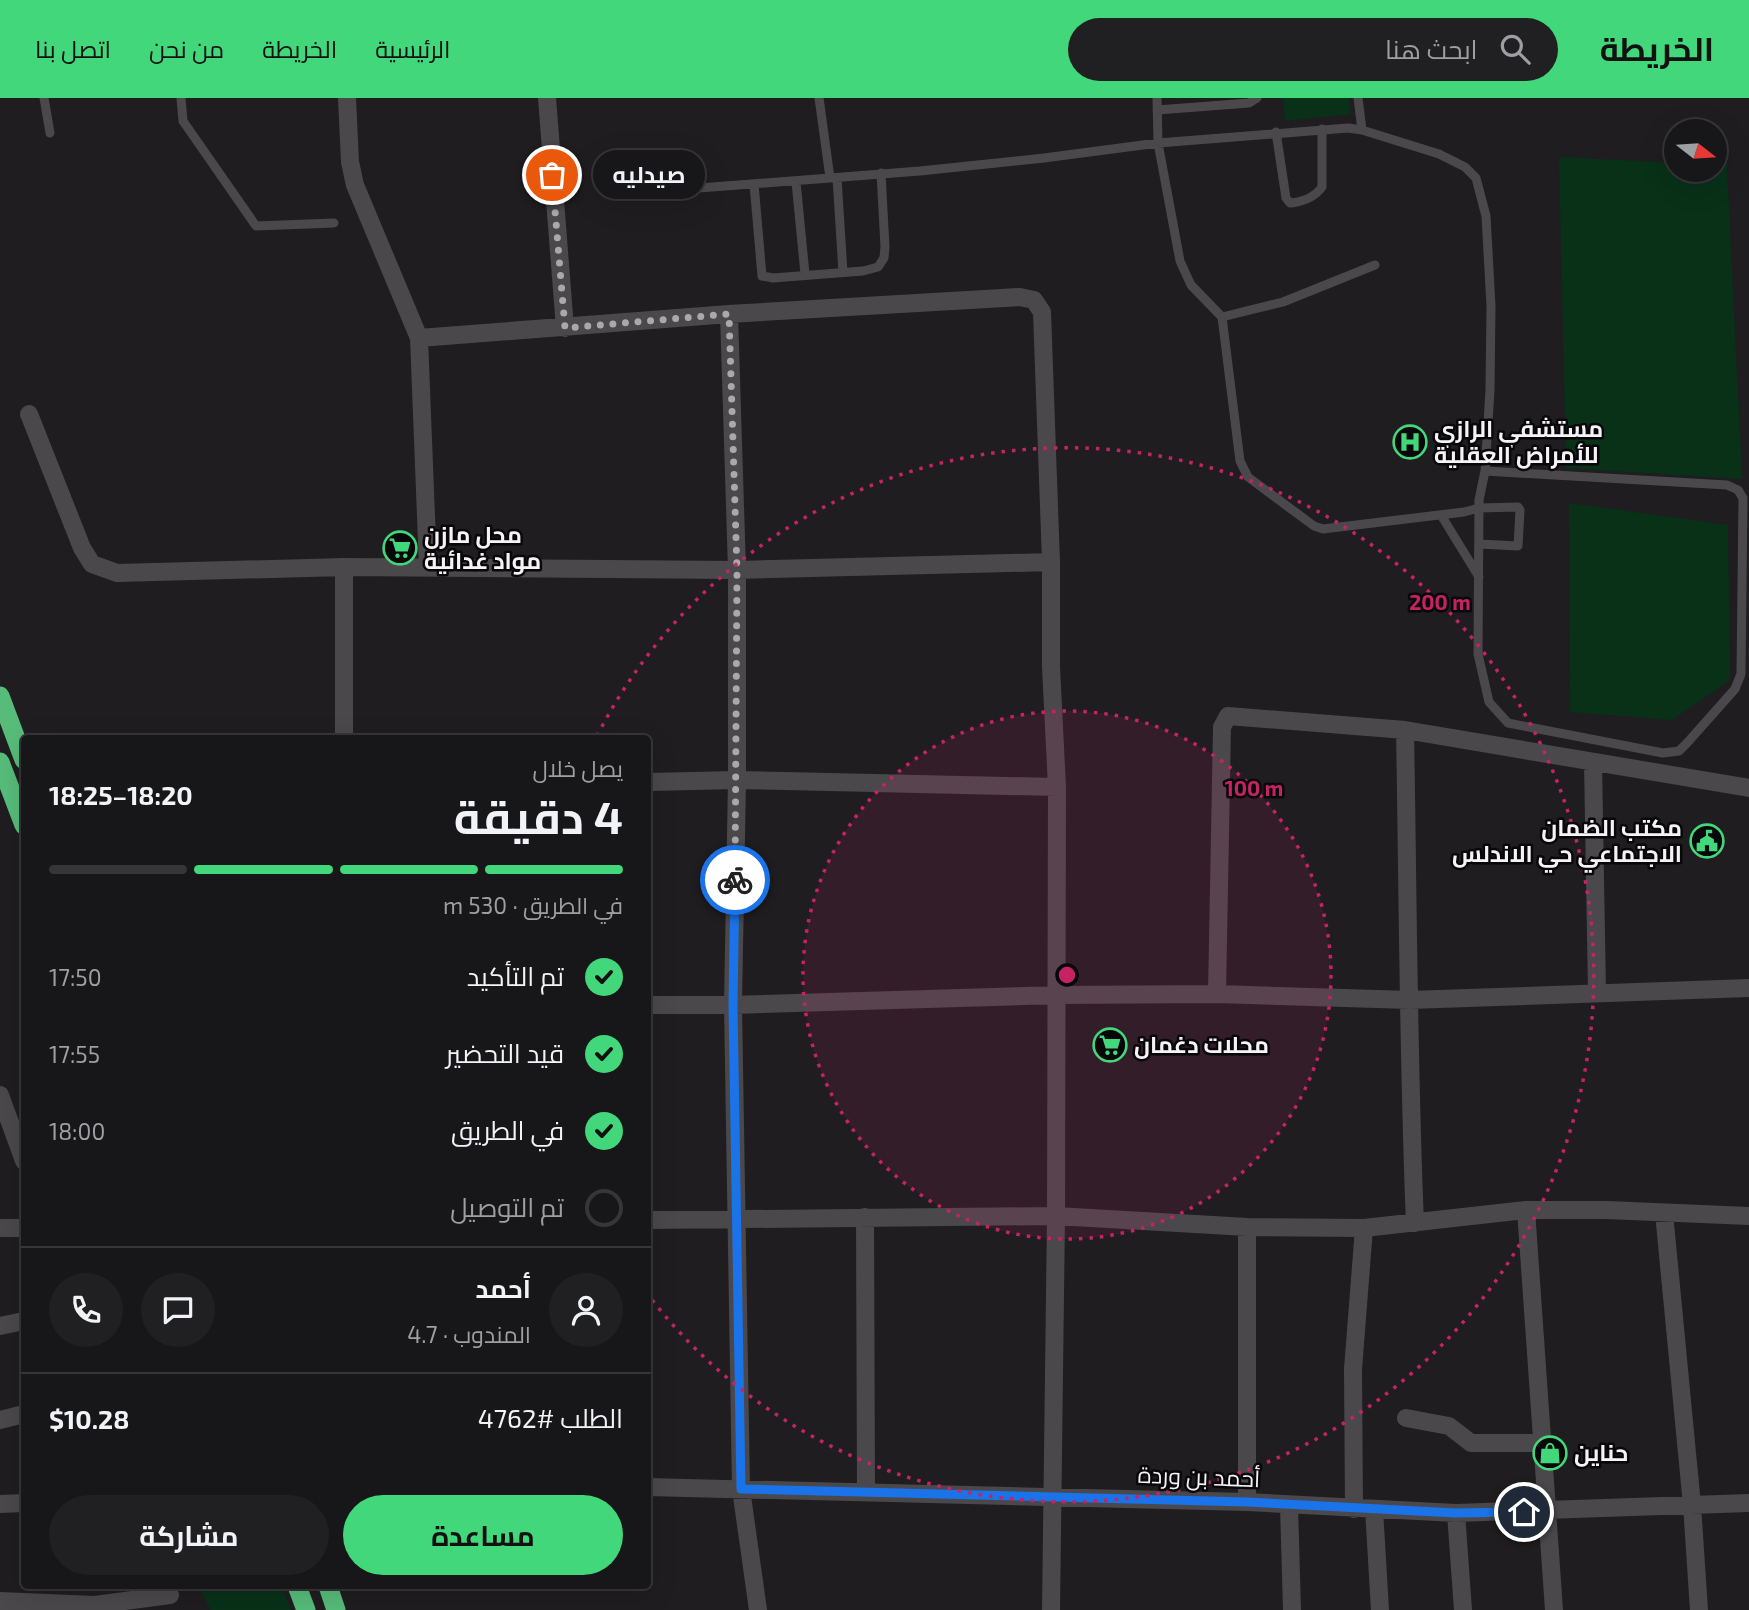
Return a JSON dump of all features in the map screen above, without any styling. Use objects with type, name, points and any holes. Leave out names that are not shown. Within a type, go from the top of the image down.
[{"type":"highway","points":[[0,696],[21,752]]},
{"type":"highway","points":[[0,762],[21,817]]},
{"type":"highway","points":[[298,1589],[306,1610]]},
{"type":"highway","points":[[329,1589],[336,1610]]},
{"type":"street","points":[[347,98],[350,162],[355,185],[419,338],[428,567]]},
{"type":"street","points":[[547,98],[565,328]]},
{"type":"street","points":[[419,338],[729,314],[1020,297],[1034,299],[1042,312],[1051,562],[1051,656],[1058,787],[1051,1610]]},
{"type":"street","points":[[729,314],[737,570],[733,1005],[741,1489],[758,1610]]},
{"type":"street","points":[[29,414],[82,548],[92,564],[117,573],[344,567],[737,570],[1051,562]]},
{"type":"street","points":[[344,567],[344,735]]},
{"type":"street","points":[[1217,995],[1221,740],[1224,720],[1228,716],[1405,730],[1749,788]]},
{"type":"street","points":[[1405,730],[1409,1100],[1415,1223]]},
{"type":"street","points":[[1593,762],[1597,992]]},
{"type":"street","points":[[651,782],[737,780],[1058,787]]},
{"type":"street","points":[[651,1005],[1056,995],[1217,995],[1410,1000],[1749,988]]},
{"type":"street","points":[[0,1095],[21,1153]]},
{"type":"street","points":[[1526,1210],[1554,1610]]},
{"type":"street","points":[[651,1220],[1056,1216],[1247,1227],[1364,1228],[1526,1210],[1607,1210],[1749,1216]]},
{"type":"street","points":[[1664,1213],[1692,1505],[1699,1610]]},
{"type":"street","points":[[865,1217],[866,1492]]},
{"type":"street","points":[[1247,1227],[1247,1502]]},
{"type":"street","points":[[0,1228],[21,1228]]},
{"type":"street","points":[[1354,1509],[1353,1369],[1364,1228]]},
{"type":"street","points":[[0,1326],[21,1322]]},
{"type":"street","points":[[0,1420],[21,1415]]},
{"type":"street","points":[[1406,1418],[1450,1426],[1471,1443],[1541,1443]]},
{"type":"street","name":"أحمد بن وردة","points":[[651,1487],[1247,1502],[1456,1513],[1547,1512],[1749,1503]]},
{"type":"street","points":[[0,1504],[21,1503]]},
{"type":"street","points":[[1289,1506],[1292,1610]]},
{"type":"street","points":[[1374,1509],[1380,1610]]},
{"type":"street","points":[[1456,1513],[1463,1610]]},
{"type":"street","points":[[0,1601],[95,1605],[171,1597]]},
{"type":"lane","points":[[44,98],[50,133]]},
{"type":"lane","points":[[180,98],[183,121],[256,226],[334,223]]},
{"type":"lane","points":[[819,98],[834,178],[843,272]]},
{"type":"lane","points":[[1157,98],[1158,143],[1180,261],[1191,285],[1222,317],[1240,461],[1248,477],[1314,526],[1323,529],[1479,508],[1518,507],[1518,546],[1479,544]]},
{"type":"lane","points":[[1157,110],[1183,103],[1249,103],[1257,98]]},
{"type":"lane","points":[[1358,98],[1362,130]]},
{"type":"lane","points":[[660,191],[796,182],[1044,158],[1158,143],[1348,128],[1439,154],[1465,167],[1476,178],[1486,216],[1492,306],[1485,471],[1479,508],[1478,654],[1489,702],[1508,723],[1663,753],[1679,751],[1735,689],[1741,674],[1743,498],[1738,490],[1727,485],[1485,471]]},
{"type":"lane","points":[[1276,132],[1286,198],[1290,203],[1317,193],[1322,187],[1322,129]]},
{"type":"lane","points":[[754,184],[762,276],[773,278],[843,272],[878,267],[884,258],[881,173]]},
{"type":"lane","points":[[796,182],[805,274]]},
{"type":"lane","points":[[1222,317],[1283,302],[1375,265]]},
{"type":"lane","points":[[1441,515],[1480,578]]},
{"type":"green space","points":[[1283,98],[1349,98],[1351,114],[1285,121]]},
{"type":"green space","points":[[1559,157],[1664,162],[1664,182],[1727,182],[1727,166],[1742,479],[1566,468]]},
{"type":"green space","points":[[1569,503],[1728,525],[1730,680],[1672,720],[1570,712]]},
{"type":"green space","points":[[200,1589],[282,1589],[291,1610],[211,1610]]},
{"type":"way so far","points":[[552,175],[565,328],[729,314],[737,570],[735,880]]},
{"type":"place","name":"صيدليه","points":[[552,175]]},
{"type":"place","name":"مستشفي الرازي للأمراض العقلية","points":[[1410,442]]},
{"type":"place","name":"محل مازن مواد غدائية","points":[[400,548]]},
{"type":"place","name":"مكتب الضمان الاجتماعي حي الاندلس","points":[[1707,841]]},
{"type":"place","name":"محلات دغمان","points":[[1110,1045]]},
{"type":"place","name":"حناين","points":[[1550,1453]]},
{"type":"route","points":[[735,880],[733,1005],[741,1489],[1247,1502],[1456,1513],[1524,1512]]}]
